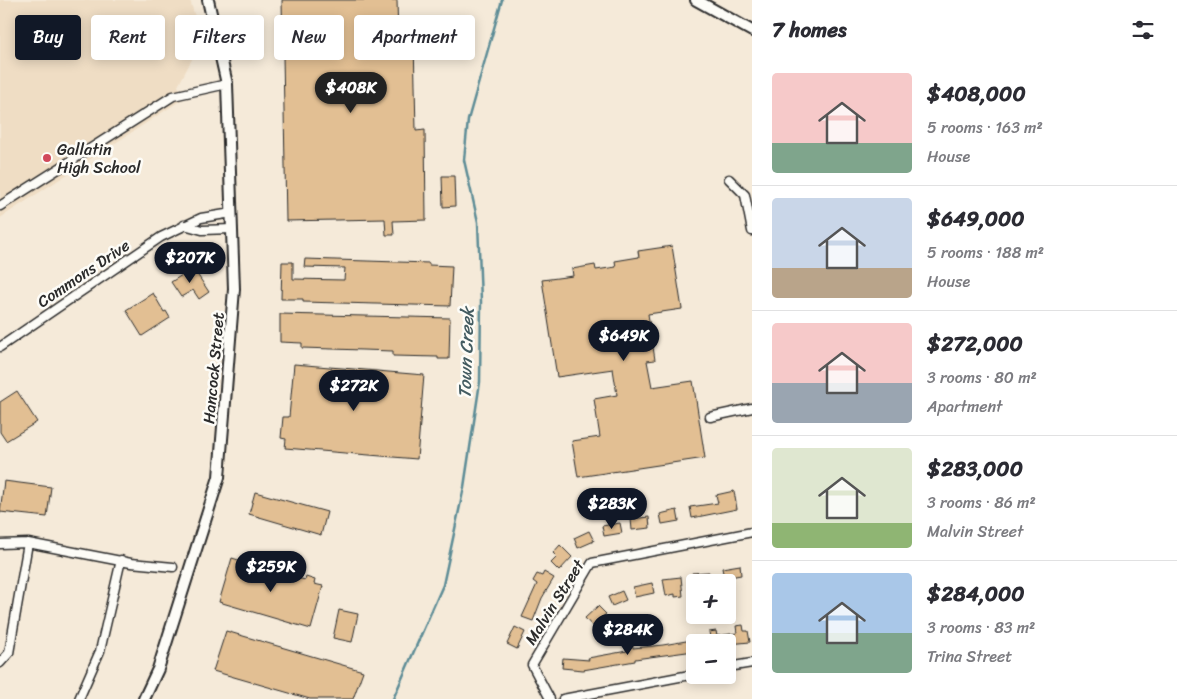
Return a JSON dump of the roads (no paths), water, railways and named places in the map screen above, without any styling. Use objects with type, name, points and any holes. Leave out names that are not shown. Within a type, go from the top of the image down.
[{"type":"street","name":"Hancock Street","points":[[144,699],[158,669],[219,476],[234,289],[227,84],[208,0]]},
{"type":"street","points":[[696,0],[752,31]]},
{"type":"street","points":[[0,206],[173,96],[227,84]]},
{"type":"street","points":[[729,178],[745,195],[752,232]]},
{"type":"street","name":"Commons Drive","points":[[0,346],[161,237],[201,218],[232,214]]},
{"type":"street","points":[[184,225],[202,230],[232,229]]},
{"type":"street","points":[[710,417],[752,408]]},
{"type":"street","name":"Malvin Street","points":[[550,699],[532,666],[592,563],[752,532]]},
{"type":"street","points":[[0,544],[28,543],[121,560],[173,567]]},
{"type":"street","points":[[0,663],[9,653],[28,543]]},
{"type":"street","points":[[79,699],[100,651],[121,560]]},
{"type":"street","points":[[736,666],[752,663]]},
{"type":"street","points":[[563,699],[686,676]]},
{"type":"waterway","name":"Town Creek","points":[[393,699],[443,585],[464,487],[480,382],[481,301],[478,222],[464,160],[468,120],[502,0]]},
{"type":"place","name":"Gallatin High School","points":[[47,158]]}]
